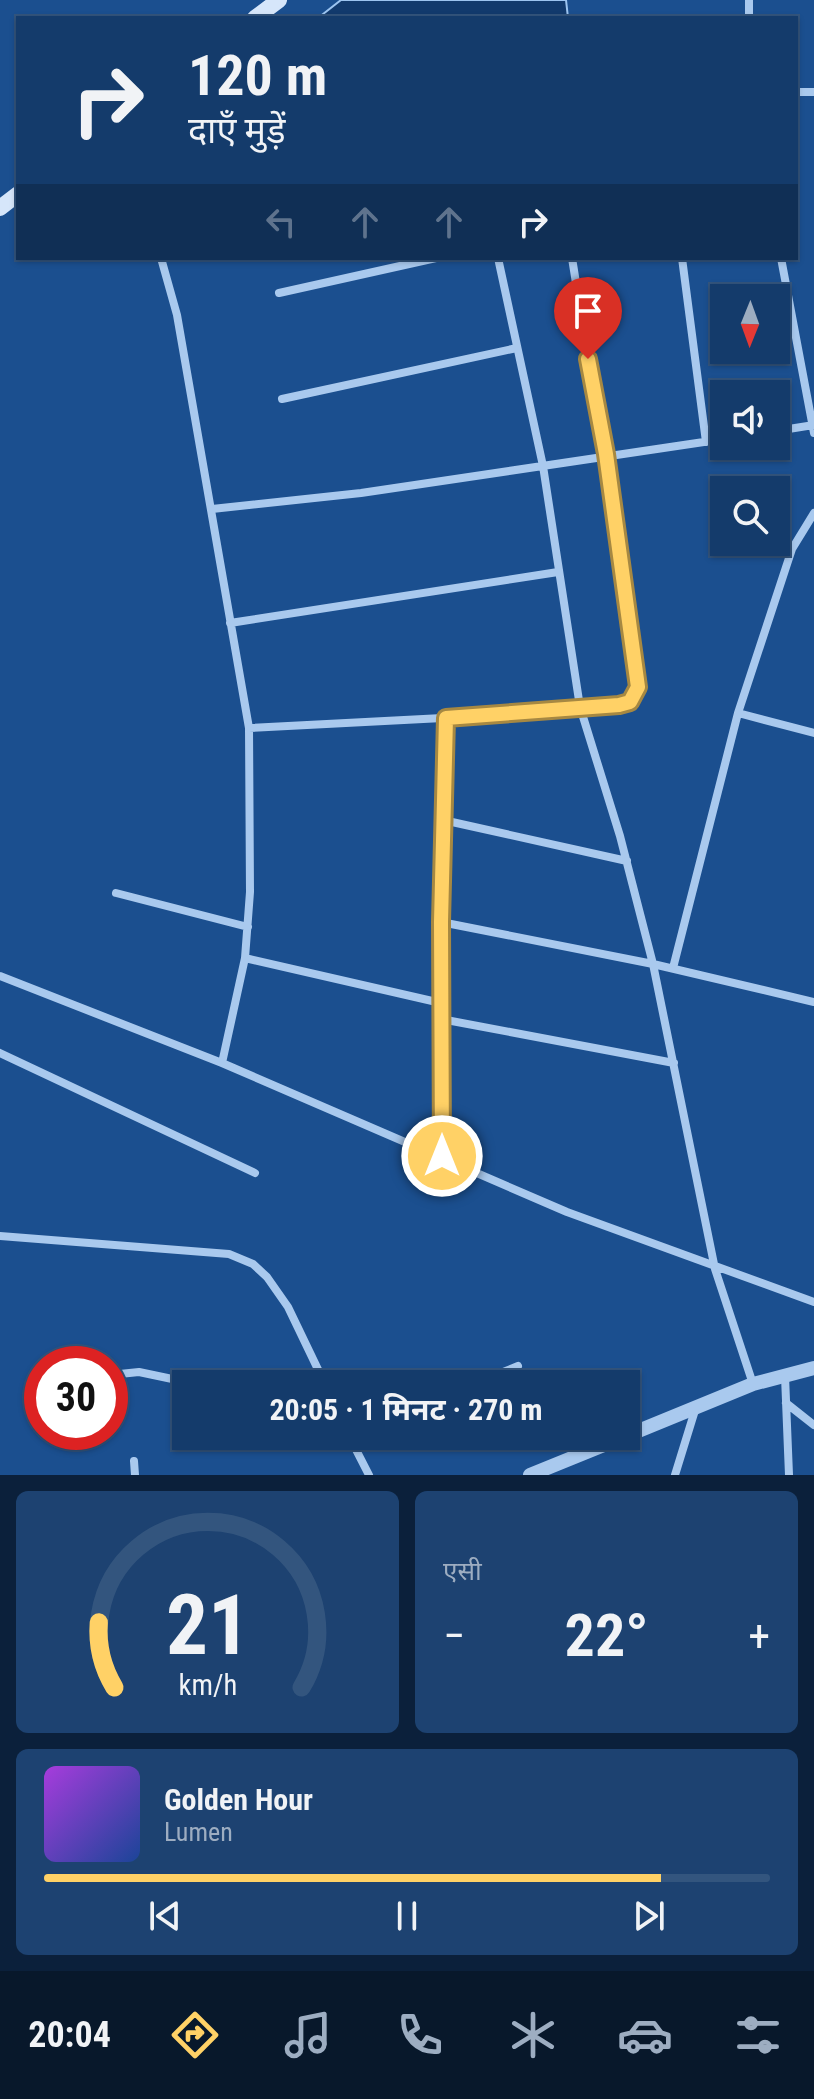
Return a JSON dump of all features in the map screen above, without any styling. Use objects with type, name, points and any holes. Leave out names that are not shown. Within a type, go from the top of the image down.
[{"type":"main road","points":[[258,16],[279,0]]},
{"type":"main road","points":[[0,208],[16,196]]},
{"type":"street","points":[[162,260],[177,315],[249,728],[248,927],[245,958],[222,1063]]},
{"type":"street","points":[[279,293],[427,260]]},
{"type":"street","points":[[498,260],[543,466],[580,707],[627,861],[653,964],[715,1269],[753,1384]]},
{"type":"street","points":[[249,728],[446,718],[630,702],[638,687],[606,454],[572,260]]},
{"type":"street","points":[[682,260],[706,442]]},
{"type":"street","points":[[781,260],[814,433]]},
{"type":"street","points":[[282,399],[517,348]]},
{"type":"street","points":[[790,429],[814,426]]},
{"type":"street","points":[[212,509],[361,493],[606,454],[710,441]]},
{"type":"street","points":[[673,968],[738,713],[792,549],[814,513]]},
{"type":"street","points":[[230,623],[558,572]]},
{"type":"street","points":[[738,713],[814,733]]},
{"type":"street","points":[[442,1156],[441,922],[446,718]]},
{"type":"street","points":[[443,820],[627,861]]},
{"type":"street","points":[[116,893],[248,927]]},
{"type":"street","points":[[441,922],[673,968],[814,1002]]},
{"type":"street","points":[[245,958],[441,1003]]},
{"type":"street","points":[[0,976],[222,1063],[567,1212],[715,1269],[814,1302]]},
{"type":"street","points":[[441,1019],[674,1063]]},
{"type":"street","points":[[0,1053],[255,1173]]},
{"type":"street","points":[[0,1236],[229,1254],[253,1264],[288,1307],[318,1370]]},
{"type":"street","points":[[508,1370],[518,1366]]},
{"type":"street","points":[[640,1430],[753,1384],[814,1368]]},
{"type":"street","points":[[128,1373],[139,1372],[172,1379]]},
{"type":"street","points":[[785,1376],[789,1475]]},
{"type":"street","points":[[786,1403],[814,1425]]},
{"type":"street","points":[[675,1475],[696,1407]]},
{"type":"street","points":[[356,1450],[369,1475]]},
{"type":"street","points":[[530,1475],[592,1450]]},
{"type":"street","points":[[134,1461],[135,1475]]},
{"type":"water","points":[[341,0],[566,0],[568,16],[321,16]]},
{"type":"route","points":[[442,1156],[441,922],[446,718],[619,705],[630,702],[638,687],[639,676],[606,454],[588,359]]}]
